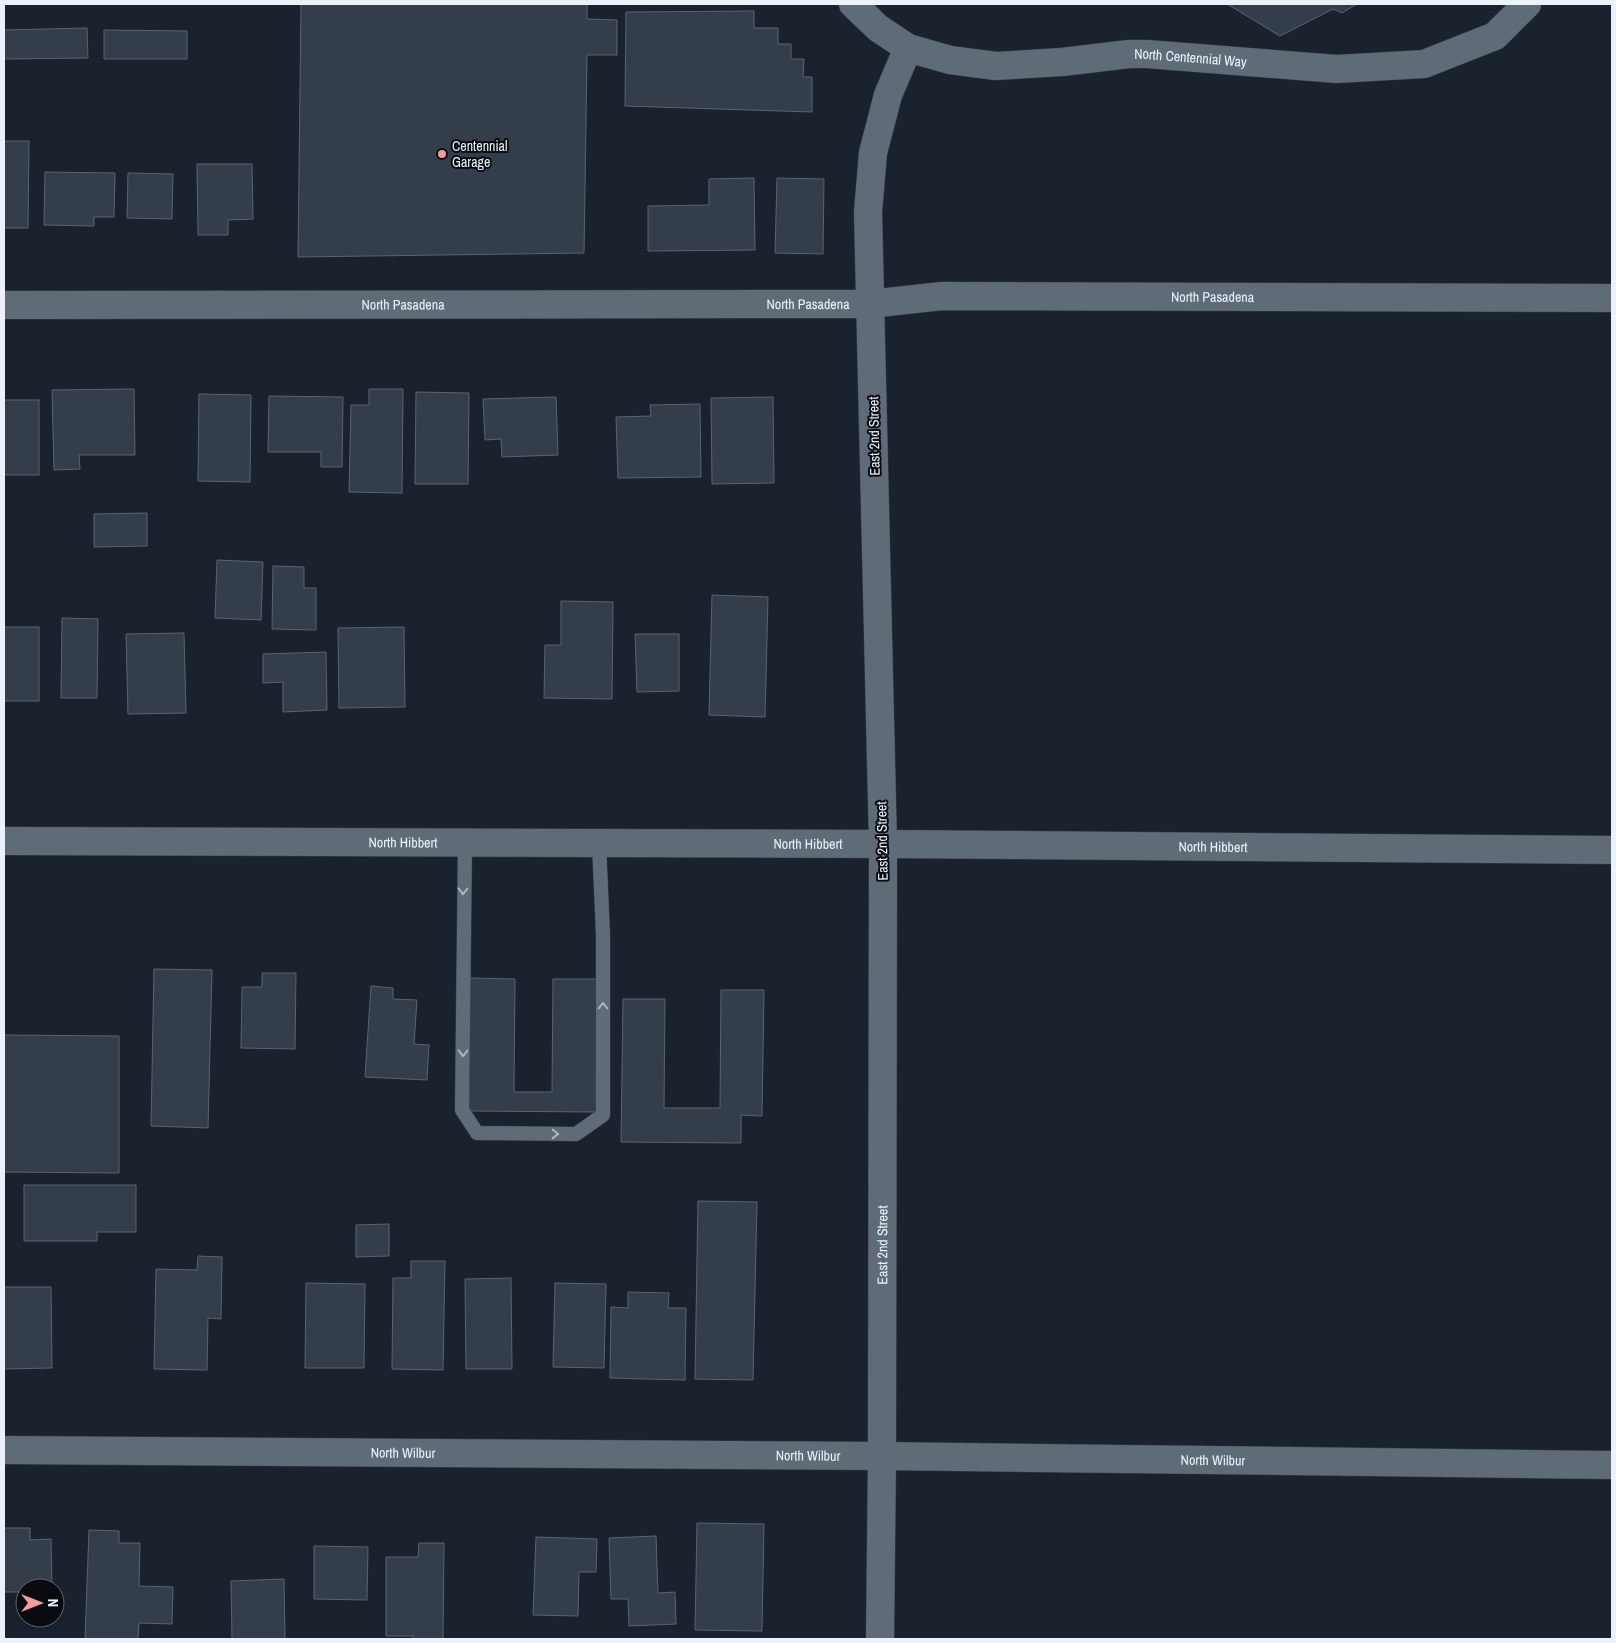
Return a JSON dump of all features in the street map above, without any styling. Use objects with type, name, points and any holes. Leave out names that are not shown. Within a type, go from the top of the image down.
[{"type":"street","name":"North Centennial Way","points":[[853,4],[878,28],[908,48],[950,60],[996,66],[1147,54],[1337,69],[1424,64],[1495,36],[1527,4]]},
{"type":"street","name":"East 2nd Street","points":[[880,1639],[883,844],[868,212],[873,153],[888,95],[908,48]]},
{"type":"street","name":"North Pasadena","points":[[4,305],[870,304],[942,296],[1612,298]]},
{"type":"street","name":"North Hibbert","points":[[4,841],[599,842],[1612,850]]},
{"type":"street","name":"North Wilbur","points":[[4,1450],[882,1456],[1612,1465]]},
{"type":"lane","points":[[465,842],[462,1110],[477,1133],[576,1134],[603,1114],[603,935],[599,842]]},
{"type":"building","name":"Centennial Garage","points":[[301,4],[587,4],[587,19],[617,20],[617,55],[587,55],[584,253],[298,257]]},
{"type":"building","points":[[1227,4],[1357,4],[1342,13],[1333,9],[1280,36]]},
{"type":"building","points":[[754,11],[754,28],[778,28],[778,44],[791,44],[791,59],[804,59],[803,77],[812,77],[812,112],[625,106],[626,12]]},
{"type":"building","points":[[87,28],[88,58],[4,59],[4,30]]},
{"type":"building","points":[[104,30],[187,31],[187,59],[104,59]]},
{"type":"building","points":[[4,141],[29,141],[28,228],[4,228]]},
{"type":"building","points":[[197,164],[252,164],[253,219],[228,220],[228,235],[198,235]]},
{"type":"building","points":[[45,172],[115,173],[114,217],[94,217],[94,226],[44,225]]},
{"type":"building","points":[[128,173],[173,174],[172,219],[127,218]]},
{"type":"building","points":[[754,178],[755,250],[648,251],[648,206],[709,205],[709,179]]},
{"type":"building","points":[[777,178],[824,179],[823,254],[775,253]]},
{"type":"building","points":[[134,389],[135,455],[79,455],[80,469],[54,470],[52,390]]},
{"type":"building","points":[[369,389],[403,389],[402,493],[349,492],[351,405],[369,405]]},
{"type":"building","points":[[416,392],[469,393],[468,484],[415,484]]},
{"type":"building","points":[[199,394],[251,395],[250,482],[198,481]]},
{"type":"building","points":[[269,396],[343,397],[342,467],[321,467],[321,452],[268,452]]},
{"type":"building","points":[[556,397],[558,455],[502,457],[501,439],[485,440],[483,399]]},
{"type":"building","points":[[773,397],[774,483],[712,484],[711,398]]},
{"type":"building","points":[[4,400],[39,400],[39,475],[4,475]]},
{"type":"building","points":[[700,404],[701,477],[618,478],[616,417],[651,416],[650,405]]},
{"type":"building","points":[[147,513],[147,546],[94,547],[94,514]]},
{"type":"building","points":[[217,560],[263,562],[261,620],[215,618]]},
{"type":"building","points":[[273,566],[304,567],[304,588],[316,588],[316,630],[272,629]]},
{"type":"building","points":[[712,595],[768,597],[765,717],[709,715]]},
{"type":"building","points":[[561,601],[613,602],[612,699],[544,698],[545,645],[561,645]]},
{"type":"building","points":[[62,618],[98,619],[97,698],[61,698]]},
{"type":"building","points":[[4,627],[39,627],[39,701],[4,701]]},
{"type":"building","points":[[404,627],[405,707],[339,708],[338,628]]},
{"type":"building","points":[[184,633],[186,713],[128,714],[126,634]]},
{"type":"building","points":[[635,634],[679,634],[679,691],[637,692]]},
{"type":"building","points":[[326,652],[327,710],[283,712],[283,682],[263,683],[263,654]]},
{"type":"building","points":[[154,969],[212,970],[208,1128],[151,1126]]},
{"type":"building","points":[[262,973],[296,973],[295,1049],[241,1048],[242,987],[262,987]]},
{"type":"building","points":[[470,978],[515,979],[514,1092],[552,1092],[553,979],[597,979],[596,1112],[469,1111]]},
{"type":"building","points":[[371,986],[393,988],[393,999],[417,1000],[414,1044],[429,1045],[427,1080],[365,1077]]},
{"type":"building","points":[[721,990],[764,990],[762,1116],[741,1115],[741,1143],[621,1142],[623,999],[665,999],[664,1108],[720,1108]]},
{"type":"building","points":[[4,1035],[119,1036],[119,1173],[4,1172]]},
{"type":"building","points":[[24,1185],[136,1185],[136,1232],[97,1232],[97,1241],[24,1241]]},
{"type":"building","points":[[698,1201],[757,1202],[753,1380],[695,1379]]},
{"type":"building","points":[[389,1224],[389,1256],[356,1257],[356,1225]]},
{"type":"building","points":[[198,1256],[222,1257],[221,1319],[208,1318],[207,1370],[154,1369],[156,1269],[197,1270]]},
{"type":"building","points":[[411,1261],[445,1261],[443,1370],[392,1369],[393,1278],[411,1278]]},
{"type":"building","points":[[511,1278],[512,1369],[466,1369],[465,1279]]},
{"type":"building","points":[[306,1283],[365,1284],[364,1368],[305,1368]]},
{"type":"building","points":[[555,1283],[606,1284],[604,1368],[553,1367]]},
{"type":"building","points":[[4,1287],[51,1287],[52,1368],[4,1369]]},
{"type":"building","points":[[628,1292],[669,1293],[668,1308],[686,1308],[685,1380],[610,1378],[611,1307],[628,1308]]},
{"type":"building","points":[[697,1523],[764,1524],[762,1631],[695,1630]]},
{"type":"building","points":[[4,1528],[30,1528],[30,1540],[51,1539],[52,1578],[15,1578],[15,1592],[4,1592]]},
{"type":"building","points":[[89,1530],[119,1531],[119,1543],[140,1543],[139,1586],[173,1587],[172,1624],[139,1623],[138,1639],[85,1639]]},
{"type":"building","points":[[656,1536],[658,1593],[675,1592],[676,1624],[629,1626],[628,1599],[611,1599],[609,1538]]},
{"type":"building","points":[[536,1537],[597,1539],[596,1572],[579,1572],[578,1616],[533,1615]]},
{"type":"building","points":[[419,1543],[444,1543],[443,1639],[413,1639],[413,1636],[386,1636],[386,1557],[418,1557]]},
{"type":"building","points":[[314,1546],[368,1547],[367,1600],[314,1599]]},
{"type":"building","points":[[284,1579],[285,1639],[232,1639],[231,1581]]},
{"type":"place","name":"Centennial Garage","points":[[442,154]]}]
